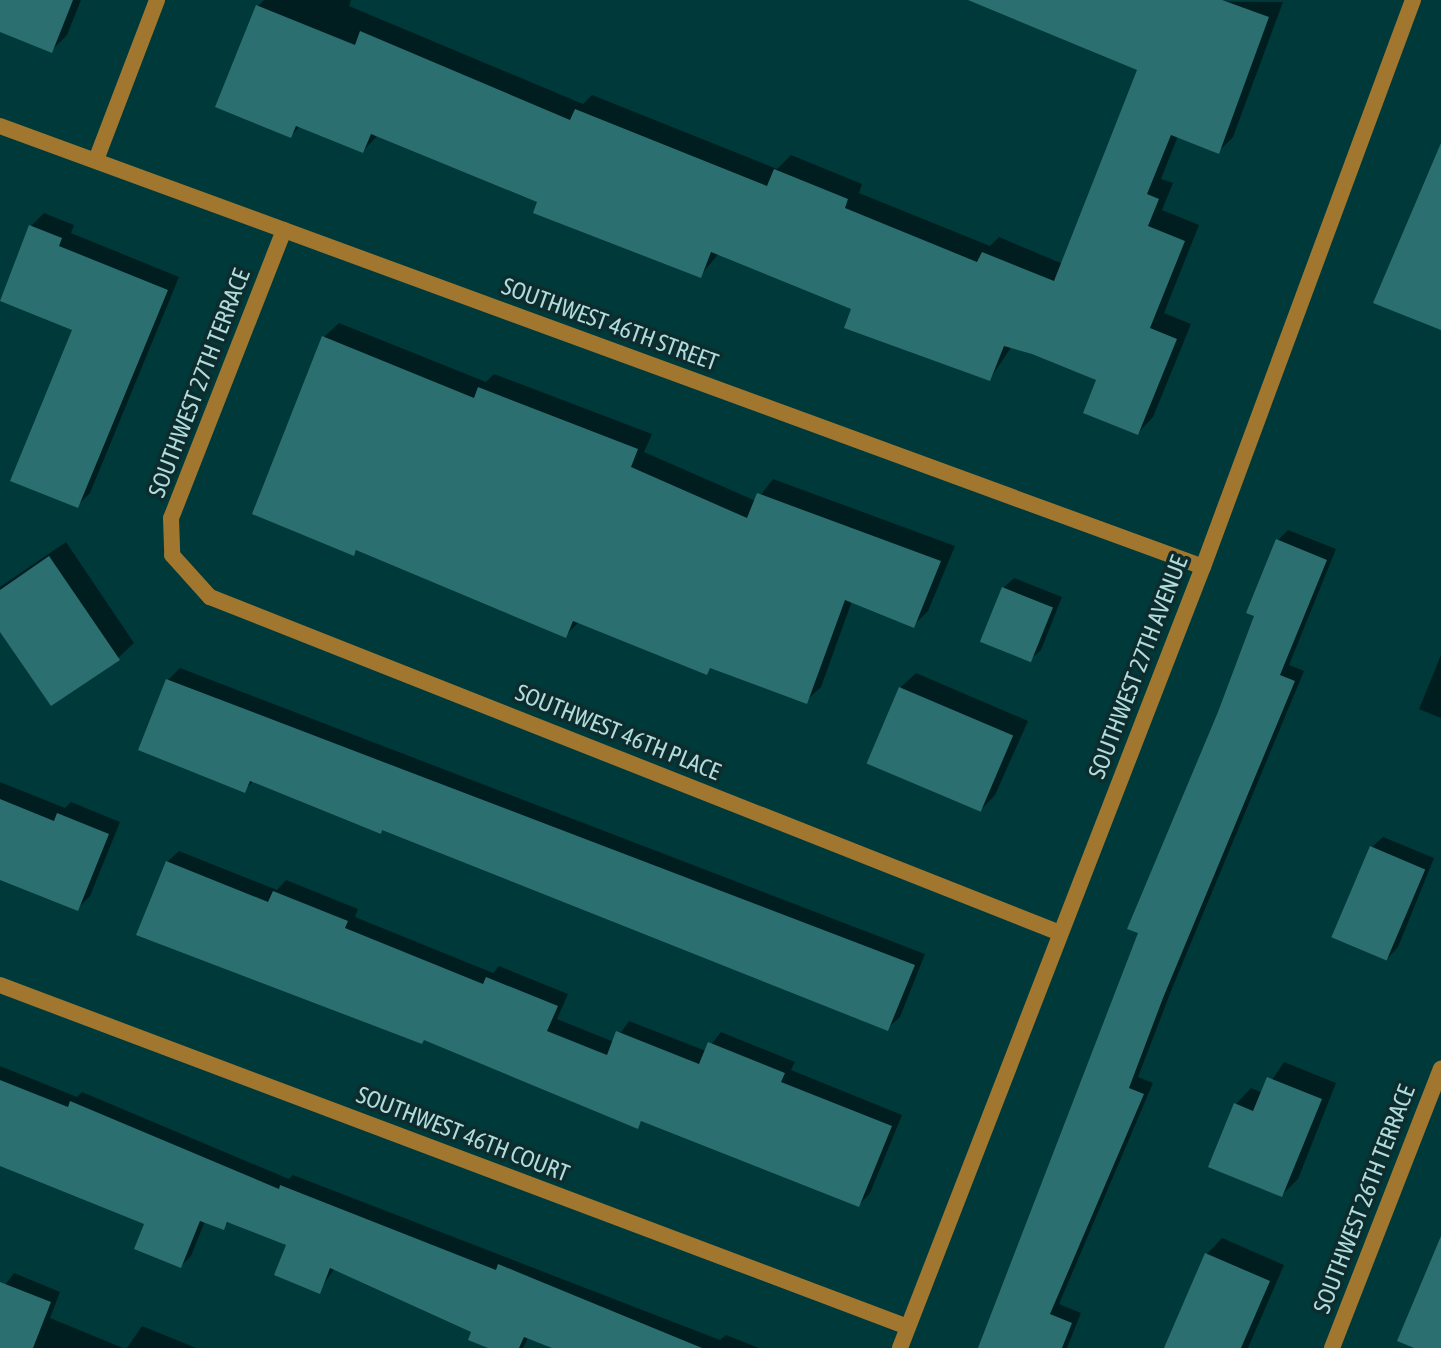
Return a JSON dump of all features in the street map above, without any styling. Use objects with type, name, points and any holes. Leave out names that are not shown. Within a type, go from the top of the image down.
[{"type":"street","points":[[96,160],[157,0]]},
{"type":"street","name":"SOUTHWEST 27TH AVENUE","points":[[900,1348],[1203,567],[1413,0]]},
{"type":"street","name":"SOUTHWEST 46TH STREET","points":[[0,126],[1203,567]]},
{"type":"street","name":"SOUTHWEST 27TH TERRACE","points":[[172,555],[171,518],[284,230]]},
{"type":"street","name":"SOUTHWEST 46TH PLACE","points":[[172,555],[210,597],[1060,933]]},
{"type":"street","name":"SOUTHWEST 46TH COURT","points":[[0,985],[908,1327]]},
{"type":"street","name":"SOUTHWEST 26TH TERRACE","points":[[1332,1348],[1441,1068]]},
{"type":"building","points":[[0,0],[73,0],[52,53],[0,32]]},
{"type":"building","points":[[968,0],[1222,0],[1269,17],[1219,154],[1171,135],[1147,194],[1159,199],[1148,226],[1185,241],[1150,328],[1177,339],[1138,435],[1083,413],[1096,380],[1032,354],[1004,346],[990,381],[844,328],[851,309],[711,252],[701,278],[533,213],[537,202],[371,134],[363,153],[296,126],[291,138],[215,107],[256,5],[355,45],[360,31],[570,120],[575,109],[767,186],[774,169],[848,199],[845,208],[977,262],[982,252],[1054,281],[1137,70]]},
{"type":"building","points":[[1441,143],[1441,330],[1373,303]]},
{"type":"building","points":[[29,225],[62,238],[59,246],[168,290],[78,508],[10,481],[72,330],[0,301]]},
{"type":"building","points":[[322,336],[474,398],[478,387],[638,449],[631,467],[747,518],[757,493],[941,561],[914,628],[845,600],[807,704],[710,668],[707,675],[573,621],[566,638],[356,550],[354,556],[252,514]]},
{"type":"building","points":[[1276,539],[1327,560],[1280,675],[1295,681],[1163,998],[1129,1088],[1144,1094],[1050,1314],[1072,1323],[1062,1348],[978,1348],[1138,933],[1127,929],[1218,712],[1254,616],[1246,613]]},
{"type":"building","points":[[49,556],[120,660],[51,706],[0,632],[0,590]]},
{"type":"building","points":[[1002,587],[1053,608],[1031,662],[980,642]]},
{"type":"building","points":[[166,679],[915,965],[888,1031],[382,830],[381,834],[250,781],[245,793],[138,750]]},
{"type":"building","points":[[899,687],[1013,735],[981,812],[867,763]]},
{"type":"building","points":[[0,799],[54,821],[57,813],[109,834],[78,911],[0,880]]},
{"type":"building","points":[[1370,846],[1425,869],[1387,961],[1331,937]]},
{"type":"building","points":[[166,861],[268,902],[273,891],[348,921],[345,928],[483,984],[486,977],[558,1006],[547,1031],[607,1055],[616,1031],[699,1064],[708,1042],[785,1073],[781,1082],[892,1126],[859,1207],[641,1121],[638,1129],[424,1040],[422,1044],[136,935]]},
{"type":"building","points":[[1267,1077],[1322,1099],[1282,1197],[1208,1167],[1234,1103],[1253,1111]]},
{"type":"building","points":[[0,1080],[68,1107],[70,1101],[279,1189],[280,1185],[496,1270],[498,1264],[702,1348],[552,1348],[524,1337],[519,1348],[488,1348],[468,1340],[471,1332],[330,1268],[320,1294],[274,1275],[286,1245],[227,1222],[224,1230],[200,1221],[181,1268],[134,1249],[144,1224],[0,1166]]},
{"type":"building","points":[[1441,1236],[1441,1348],[1414,1348],[1397,1341]]},
{"type":"building","points":[[1205,1253],[1270,1281],[1241,1348],[1164,1348]]},
{"type":"building","points":[[0,1282],[51,1302],[33,1348],[0,1348]]}]
